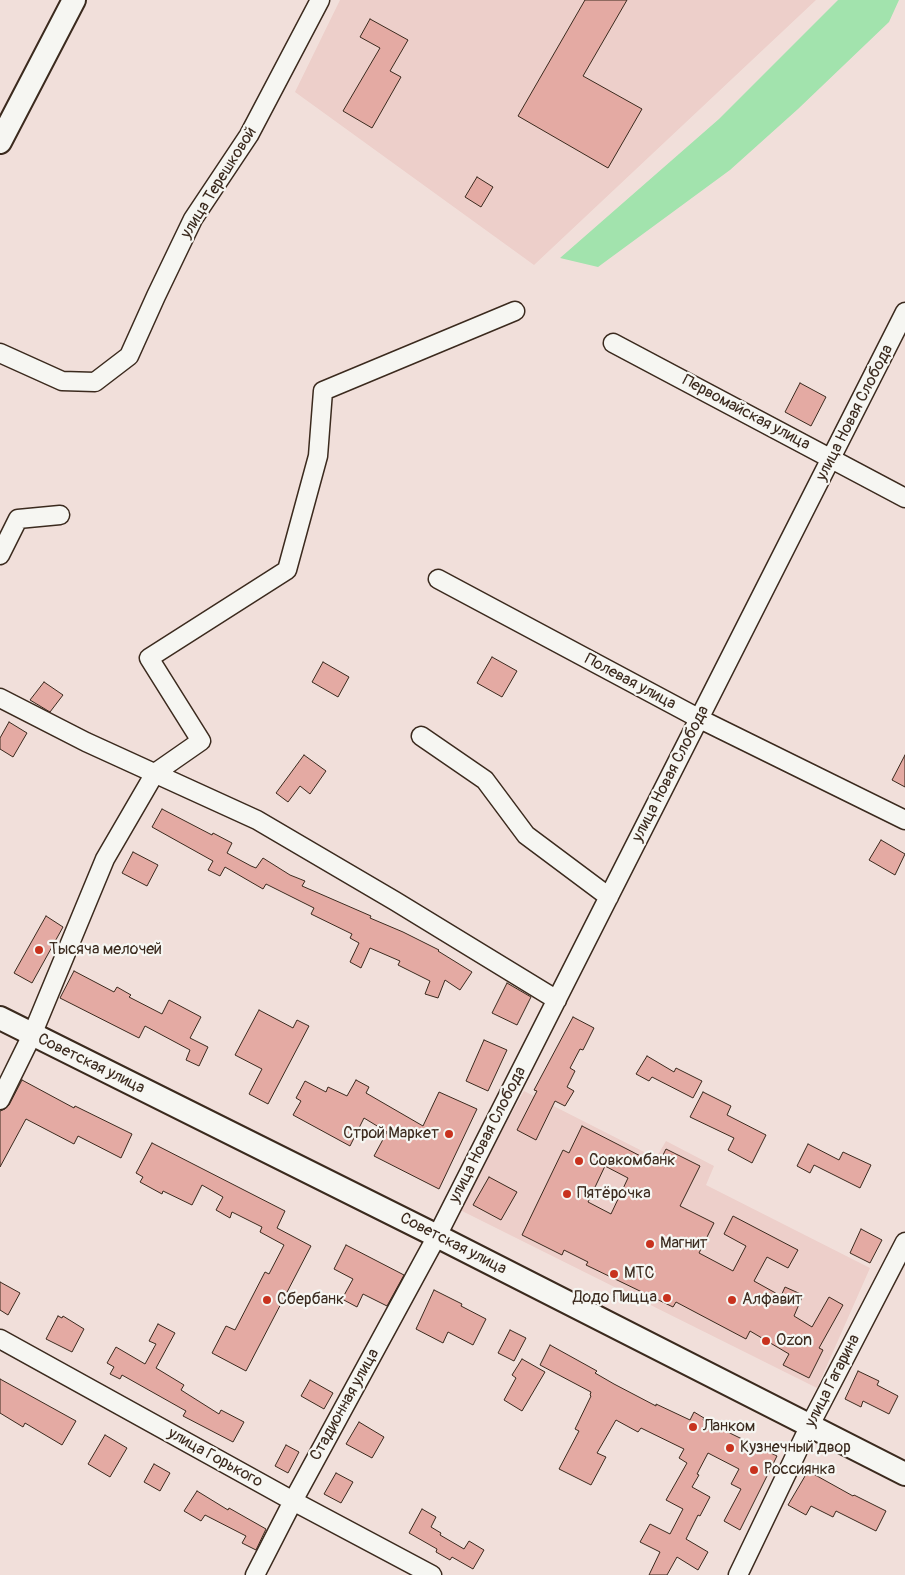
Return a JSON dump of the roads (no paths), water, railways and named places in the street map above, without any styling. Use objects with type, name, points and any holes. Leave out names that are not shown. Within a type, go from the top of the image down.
[{"type":"main road","points":[[0,142],[74,0]]},
{"type":"main road","name":"Советская улица","points":[[0,1018],[437,1236],[905,1474]]},
{"type":"street","name":"улица Терешковой","points":[[0,353],[62,380],[95,382],[130,356],[193,219],[250,135],[320,0]]},
{"type":"street","points":[[0,1100],[32,1035],[105,859],[154,773],[201,741],[149,658],[287,570],[318,456],[323,391],[515,311]]},
{"type":"street","name":"улица Новая Слобода","points":[[437,1236],[905,312]]},
{"type":"street","name":"Первомайская улица","points":[[613,343],[905,498]]},
{"type":"street","points":[[0,555],[18,519],[60,515]]},
{"type":"street","name":"Полевая улица","points":[[438,579],[700,719],[905,820]]},
{"type":"street","points":[[0,698],[86,742],[257,820],[395,901],[557,1000]]},
{"type":"street","points":[[421,736],[485,780],[526,835],[609,897]]},
{"type":"street","name":"Стадионная улица","points":[[255,1575],[293,1501],[437,1236]]},
{"type":"street","name":"улица Гагарина","points":[[738,1575],[810,1425],[905,1242]]},
{"type":"street","name":"улица Горького","points":[[0,1339],[293,1501],[432,1575]]},
{"type":"place","name":"Тысяча мелочей","points":[[39,950]]},
{"type":"place","name":"Строй Маркет","points":[[449,1134]]},
{"type":"place","name":"Совкомбанк","points":[[579,1161]]},
{"type":"place","name":"Пятёрочка","points":[[567,1194]]},
{"type":"place","name":"Магнит","points":[[650,1244]]},
{"type":"place","name":"МТС","points":[[614,1274]]},
{"type":"place","name":"Додо Пицца","points":[[667,1298]]},
{"type":"place","name":"Сбербанк","points":[[267,1300]]},
{"type":"place","name":"Алфавит","points":[[732,1300]]},
{"type":"place","name":"Ozon","points":[[766,1341]]},
{"type":"place","name":"Ланком","points":[[693,1427]]},
{"type":"place","name":"Кузнечный двор","points":[[730,1448]]},
{"type":"place","name":"Россиянка","points":[[754,1470]]}]
